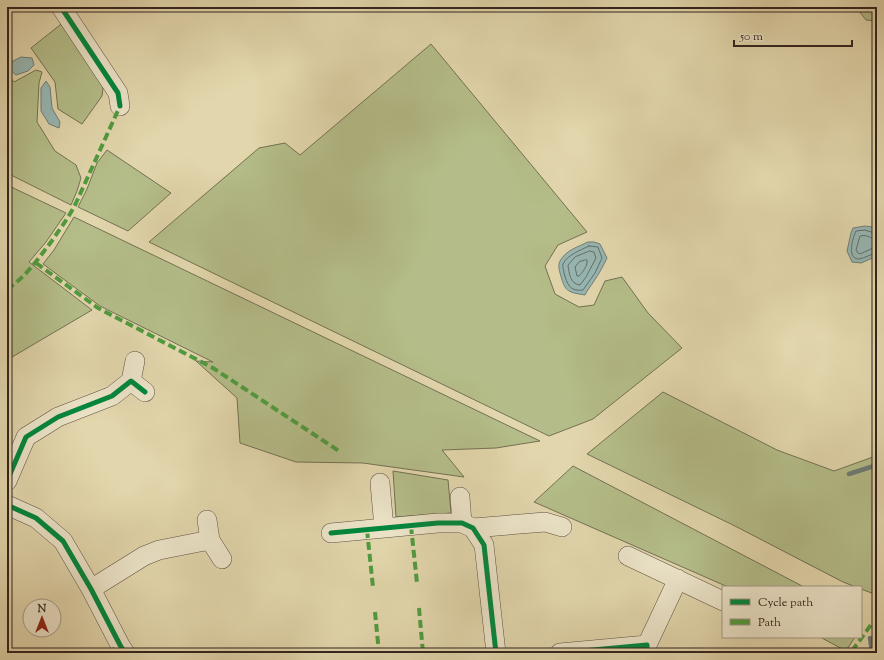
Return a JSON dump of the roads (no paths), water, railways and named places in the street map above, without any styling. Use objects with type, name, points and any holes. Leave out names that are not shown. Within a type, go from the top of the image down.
[{"type":"street","points":[[61,7],[118,93],[120,106]]},
{"type":"street","points":[[7,481],[26,437],[58,417],[138,387],[135,361]]},
{"type":"street","points":[[380,483],[384,528]]},
{"type":"street","points":[[460,498],[467,526],[484,545],[496,653]]},
{"type":"street","points":[[7,505],[36,518],[63,541],[91,589],[125,653]]},
{"type":"street","points":[[207,520],[210,540],[222,559]]},
{"type":"street","points":[[331,533],[438,523],[467,526],[544,522],[562,527]]},
{"type":"street","points":[[91,589],[144,556],[160,550],[210,540]]},
{"type":"street","points":[[628,556],[722,601]]},
{"type":"street","points":[[560,653],[647,649],[678,579]]},
{"type":"water","points":[[21,57],[32,58],[34,65],[28,71],[16,75],[9,69],[13,61]]},
{"type":"water","points":[[46,81],[50,87],[52,108],[60,122],[59,128],[49,124],[41,111],[41,88]]},
{"type":"water","points":[[865,226],[872,227],[877,231],[877,256],[861,263],[852,262],[847,251],[851,233],[853,228]]},
{"type":"water","points":[[588,242],[600,244],[607,258],[598,276],[585,295],[567,290],[559,270],[559,266],[563,257],[572,249]]},
{"type":"waterway","points":[[849,474],[877,465]]},
{"type":"waterway","points":[[870,638],[873,653]]}]
